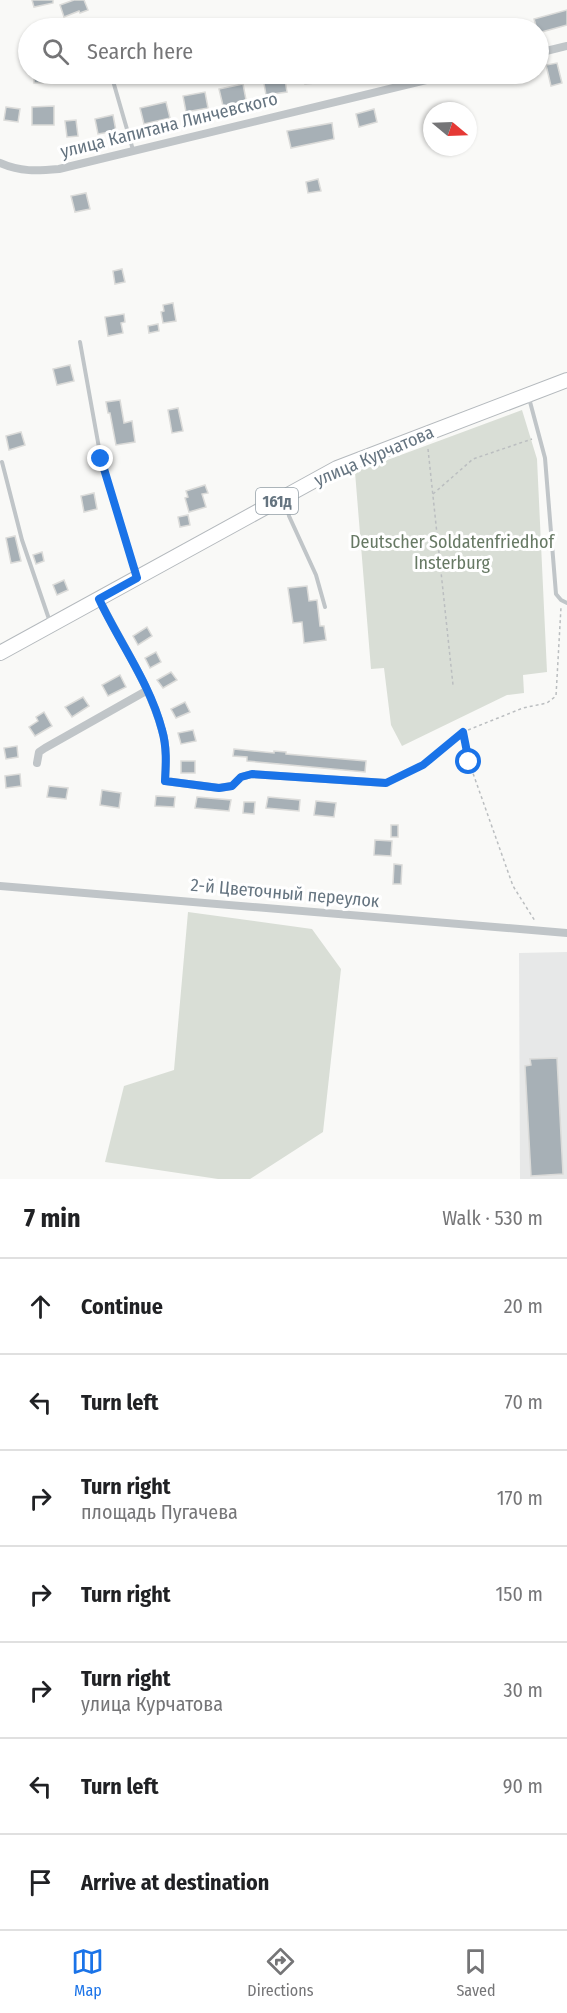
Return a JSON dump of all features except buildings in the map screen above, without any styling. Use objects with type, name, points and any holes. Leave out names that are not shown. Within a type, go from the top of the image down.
[{"type":"main road","name":"улица Курчатова","points":[[0,653],[337,468],[567,380]]},
{"type":"street","points":[[549,50],[567,46]]},
{"type":"street","name":"улица Капитана Линчевского","points":[[0,163],[12,169],[33,172],[59,169],[409,84]]},
{"type":"street","points":[[99,599],[146,691],[162,730],[167,759],[165,781],[219,788],[232,786],[241,777],[252,774],[386,783]]},
{"type":"street","points":[[37,763],[39,752],[45,748],[146,691]]},
{"type":"street","name":"2-й Цветочный переулок","points":[[0,886],[567,933]]},
{"type":"lane","points":[[114,84],[134,150]]},
{"type":"lane","points":[[80,342],[101,459],[137,578]]},
{"type":"lane","points":[[528,395],[545,459],[556,594],[567,603]]},
{"type":"lane","points":[[2,462],[22,540],[51,625]]},
{"type":"lane","points":[[285,497],[289,516],[316,575],[325,607]]},
{"type":"path","points":[[433,494],[473,459],[539,437]]},
{"type":"path","points":[[428,449],[453,685]]},
{"type":"path","points":[[386,783],[423,765],[463,732],[523,708],[547,703],[556,696],[561,600]]},
{"type":"path","points":[[463,732],[469,762],[513,886],[542,931]]},
{"type":"shaded area","points":[[567,952],[567,1179],[520,1179],[519,953]]},
{"type":"green space","name":"Deutscher Soldatenfriedhof Insterburg","points":[[522,410],[537,459],[547,672],[523,675],[524,693],[507,695],[402,746],[391,725],[384,668],[371,669],[355,472]]},
{"type":"green space","points":[[188,912],[312,929],[341,969],[323,1132],[250,1179],[218,1179],[105,1162],[124,1086],[174,1070]]},
{"type":"route","points":[[101,459],[137,578],[99,599],[153,705],[162,730],[167,759],[165,781],[219,788],[232,786],[241,777],[252,774],[386,783],[423,765],[463,732],[469,762]]}]
